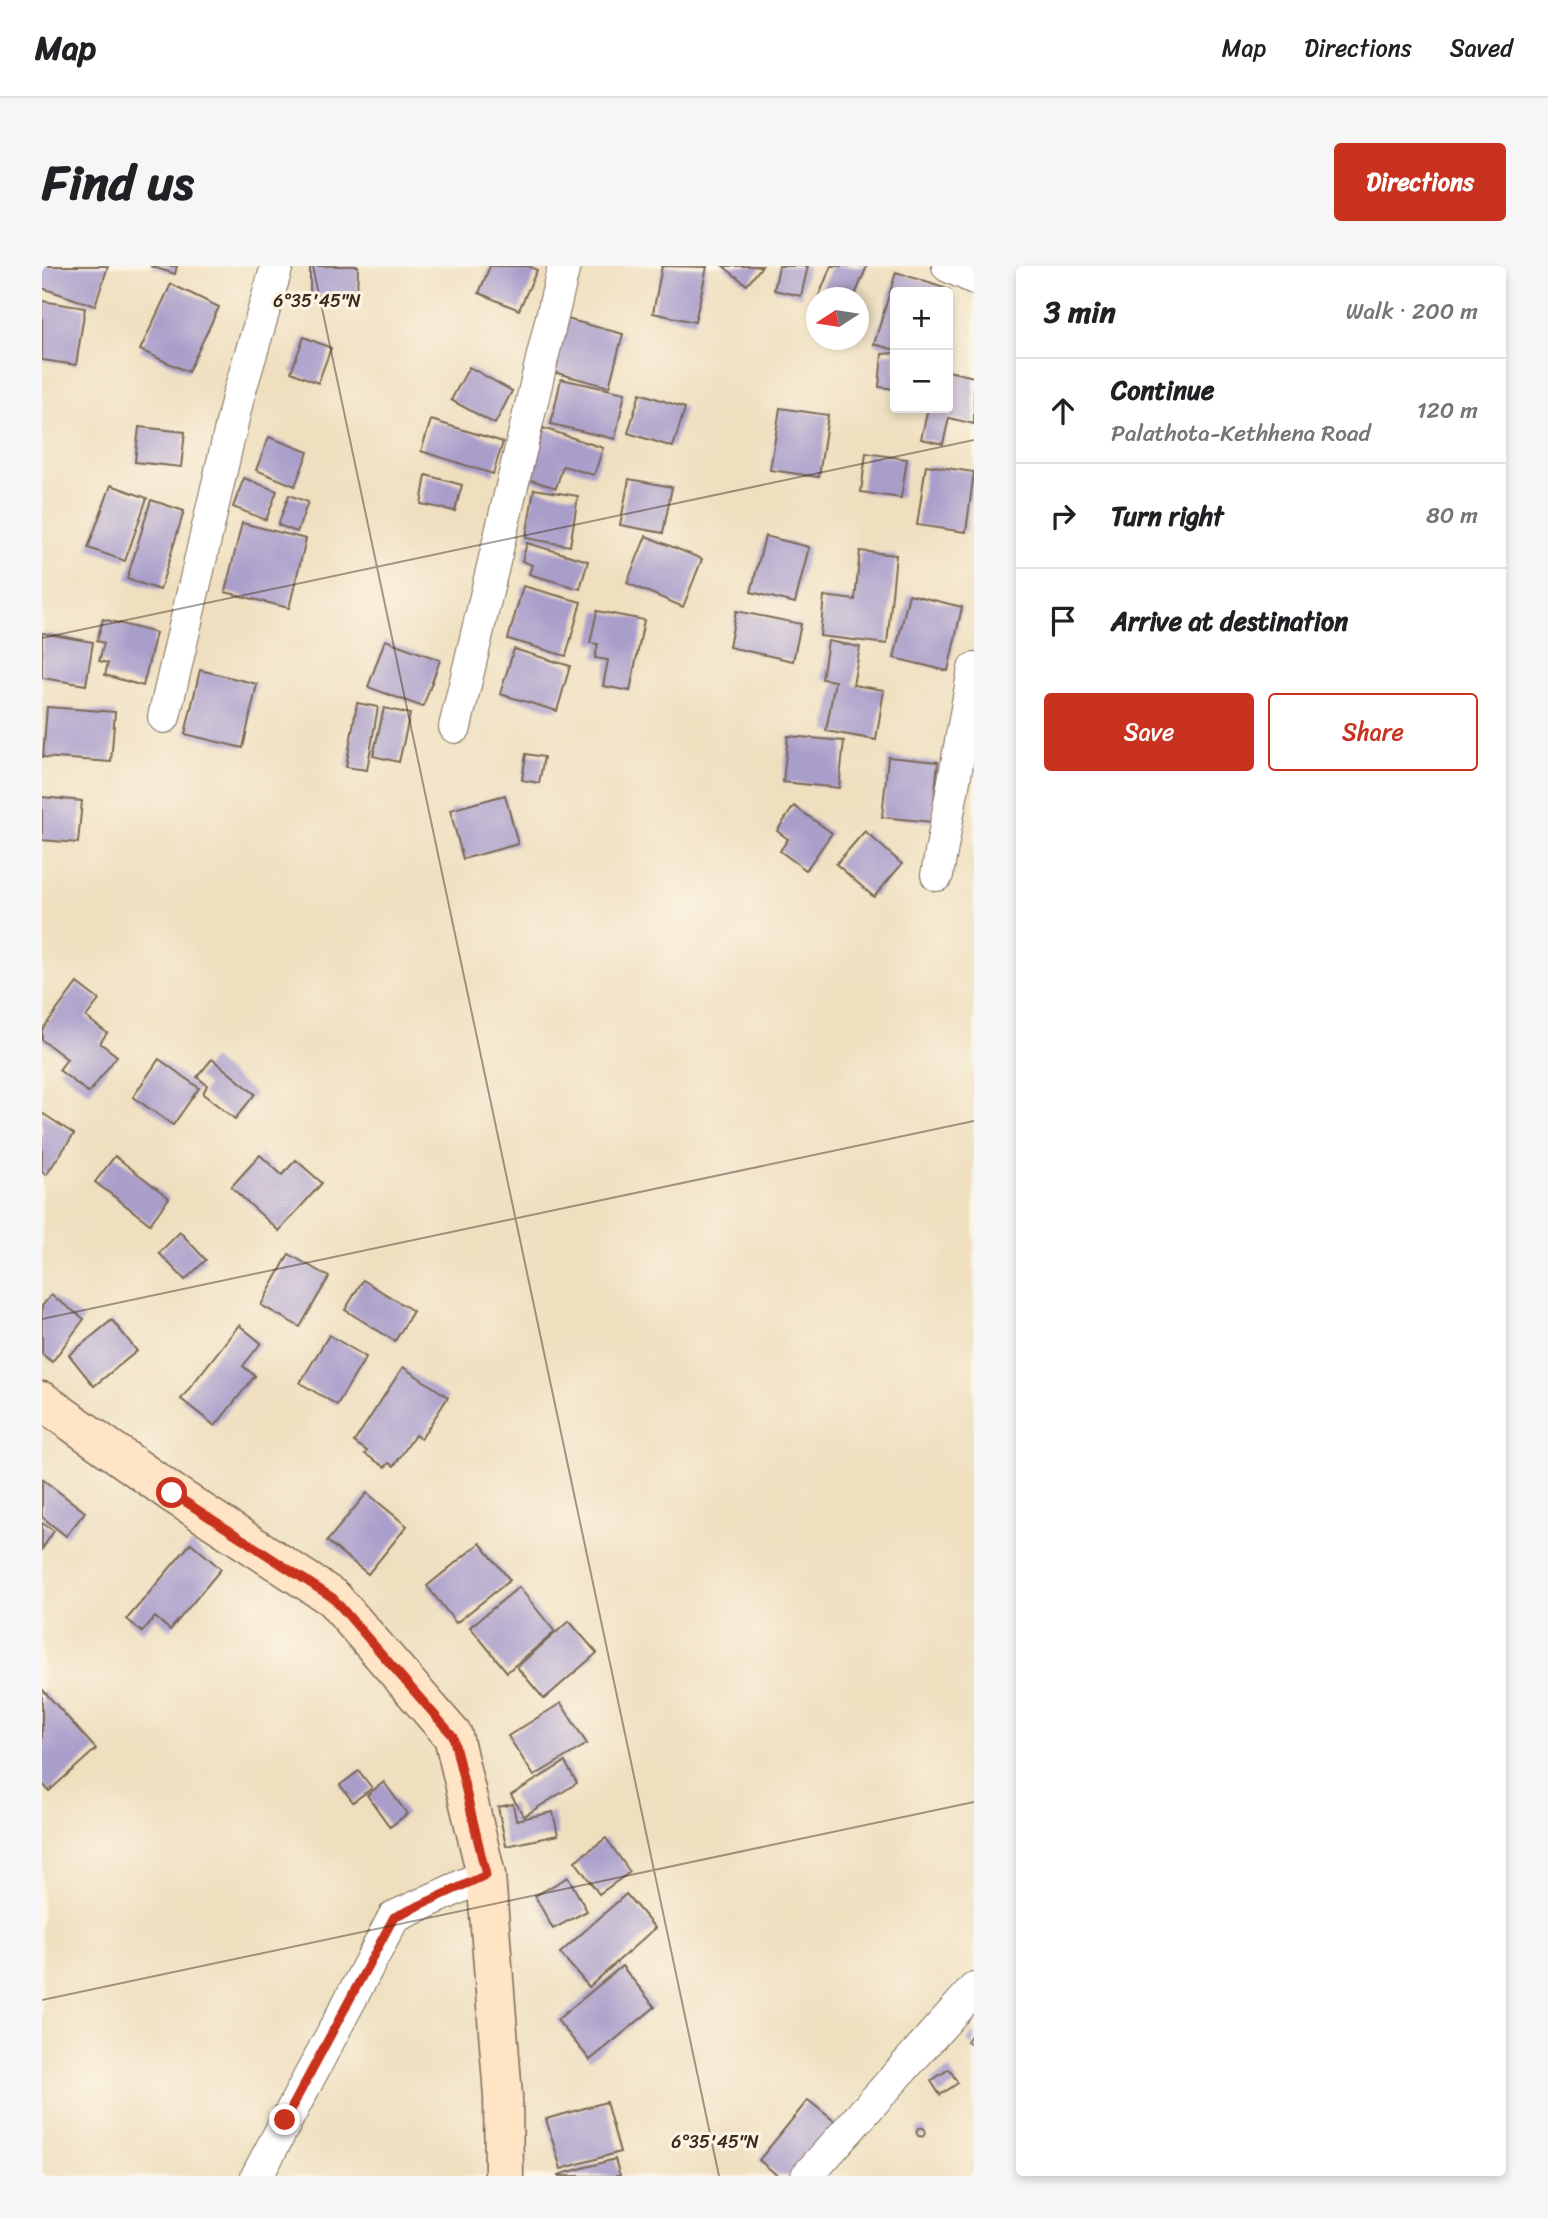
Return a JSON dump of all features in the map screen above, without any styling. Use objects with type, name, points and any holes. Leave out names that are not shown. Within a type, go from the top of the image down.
[{"type":"street","points":[[164,717],[238,397],[276,266]]},
{"type":"street","points":[[455,727],[564,266]]},
{"type":"street","points":[[948,266],[974,278]]},
{"type":"street","points":[[937,875],[974,669]]},
{"type":"street","points":[[42,1401],[172,1493],[333,1598],[453,1736],[486,1875],[503,2096],[504,2176]]},
{"type":"street","points":[[257,2176],[394,1917],[486,1875]]},
{"type":"street","points":[[807,2176],[974,1989]]},
{"type":"building","points":[[42,266],[108,266],[95,306],[42,288]]},
{"type":"building","points":[[150,266],[177,266],[175,274]]},
{"type":"building","points":[[310,266],[358,266],[357,296],[310,295]]},
{"type":"building","points":[[490,266],[528,266],[537,270],[519,310],[479,293]]},
{"type":"building","points":[[662,266],[707,267],[695,322],[653,313]]},
{"type":"building","points":[[723,266],[762,266],[747,285]]},
{"type":"building","points":[[779,266],[808,266],[801,296],[774,290]]},
{"type":"building","points":[[831,266],[867,266],[858,287],[822,287]]},
{"type":"building","points":[[896,272],[941,287],[891,287]]},
{"type":"building","points":[[171,284],[219,307],[188,372],[140,350]]},
{"type":"building","points":[[890,292],[890,349],[874,344]]},
{"type":"building","points":[[42,301],[85,308],[76,365],[42,360]]},
{"type":"building","points":[[567,319],[623,334],[609,387],[553,372]]},
{"type":"building","points":[[304,337],[331,348],[318,383],[291,372]]},
{"type":"building","points":[[890,353],[890,388],[879,387],[882,354]]},
{"type":"building","points":[[469,367],[512,391],[495,424],[451,400]]},
{"type":"building","points":[[953,372],[974,377],[974,424],[949,418],[943,444],[921,439],[927,413],[953,413]]},
{"type":"building","points":[[561,379],[625,393],[615,439],[551,424]]},
{"type":"building","points":[[640,393],[685,408],[673,447],[628,433]]},
{"type":"building","points":[[780,408],[828,415],[819,477],[770,470]]},
{"type":"building","points":[[431,420],[503,442],[493,474],[421,451]]},
{"type":"building","points":[[139,427],[185,432],[181,467],[135,462]]},
{"type":"building","points":[[543,428],[603,448],[594,475],[563,466],[556,488],[528,479]]},
{"type":"building","points":[[269,437],[308,452],[295,486],[256,470]]},
{"type":"building","points":[[866,453],[907,459],[901,498],[861,492]]},
{"type":"building","points":[[926,465],[974,472],[966,532],[917,525]]},
{"type":"building","points":[[426,475],[462,485],[455,511],[421,504]]},
{"type":"building","points":[[244,478],[277,491],[266,520],[233,507]]},
{"type":"building","points":[[629,479],[672,487],[663,533],[620,525]]},
{"type":"building","points":[[111,485],[147,498],[125,561],[88,548]]},
{"type":"building","points":[[534,489],[578,496],[570,546],[526,538]]},
{"type":"building","points":[[289,495],[308,502],[297,532],[278,525]]},
{"type":"building","points":[[151,500],[184,511],[160,590],[127,579]]},
{"type":"building","points":[[242,523],[306,539],[289,608],[225,592]]},
{"type":"building","points":[[646,536],[702,559],[683,607],[627,583]]},
{"type":"building","points":[[765,536],[809,547],[795,603],[751,592]]},
{"type":"building","points":[[527,543],[588,561],[580,589],[529,574],[532,565],[522,561]]},
{"type":"building","points":[[860,551],[896,555],[887,644],[820,636],[824,596],[855,600]]},
{"type":"building","points":[[523,586],[581,602],[566,656],[508,639]]},
{"type":"building","points":[[909,594],[962,607],[948,671],[894,658]]},
{"type":"building","points":[[597,611],[644,620],[630,691],[603,686],[608,660],[595,658],[598,644],[590,643]]},
{"type":"building","points":[[736,611],[801,624],[793,661],[729,647]]},
{"type":"building","points":[[103,619],[156,633],[143,686],[105,675],[108,663],[99,661],[104,643],[97,641]]},
{"type":"building","points":[[42,633],[93,642],[86,685],[42,678]]},
{"type":"building","points":[[385,640],[440,660],[423,707],[368,687]]},
{"type":"building","points":[[828,641],[860,647],[853,685],[884,690],[876,740],[826,731],[835,681],[822,679]]},
{"type":"building","points":[[514,649],[570,666],[557,711],[500,694]]},
{"type":"building","points":[[200,670],[257,684],[243,748],[185,734]]},
{"type":"building","points":[[357,703],[378,707],[367,770],[346,767]]},
{"type":"building","points":[[47,707],[115,712],[111,762],[43,757]]},
{"type":"building","points":[[384,708],[410,714],[399,762],[373,756]]},
{"type":"building","points":[[788,736],[844,741],[839,788],[783,782]]},
{"type":"building","points":[[526,754],[544,757],[539,783],[522,780]]},
{"type":"building","points":[[888,757],[938,762],[932,822],[882,817]]},
{"type":"building","points":[[505,795],[518,844],[463,859],[450,810]]},
{"type":"building","points":[[42,797],[82,801],[78,843],[42,840]]},
{"type":"building","points":[[794,806],[832,833],[806,870],[780,851],[788,839],[777,831]]},
{"type":"building","points":[[865,831],[902,864],[874,897],[836,864]]},
{"type":"building","points":[[77,983],[99,1000],[86,1017],[107,1033],[100,1043],[117,1056],[89,1093],[59,1070],[67,1059],[42,1040],[42,1030]]},
{"type":"building","points":[[159,1059],[199,1088],[173,1125],[133,1097]]},
{"type":"building","points":[[212,1059],[255,1094],[235,1119],[203,1094],[207,1085],[197,1077]]},
{"type":"building","points":[[42,1113],[74,1134],[46,1175],[42,1172]]},
{"type":"building","points":[[260,1155],[282,1175],[296,1160],[322,1183],[279,1231],[231,1187]]},
{"type":"building","points":[[115,1156],[169,1198],[150,1224],[95,1182]]},
{"type":"building","points":[[180,1232],[206,1260],[185,1280],[159,1253]]},
{"type":"building","points":[[289,1254],[329,1277],[300,1327],[261,1305]]},
{"type":"building","points":[[363,1280],[413,1311],[395,1341],[345,1310]]},
{"type":"building","points":[[51,1295],[84,1319],[52,1362],[42,1354],[42,1306]]},
{"type":"building","points":[[112,1320],[137,1351],[94,1386],[69,1355]]},
{"type":"building","points":[[239,1325],[261,1343],[243,1366],[255,1376],[215,1426],[181,1399]]},
{"type":"building","points":[[329,1335],[366,1357],[337,1405],[300,1383]]},
{"type":"building","points":[[403,1367],[448,1397],[421,1439],[415,1435],[394,1466],[389,1463],[385,1467],[365,1454],[367,1451],[354,1442]]},
{"type":"building","points":[[42,1479],[85,1512],[66,1536],[42,1517]]},
{"type":"building","points":[[367,1493],[407,1526],[368,1574],[327,1541]]},
{"type":"building","points":[[42,1523],[54,1531],[42,1549]]},
{"type":"building","points":[[191,1543],[221,1569],[170,1630],[155,1617],[142,1632],[127,1619]]},
{"type":"building","points":[[480,1543],[510,1580],[456,1623],[427,1586]]},
{"type":"building","points":[[519,1587],[555,1632],[507,1672],[470,1627]]},
{"type":"building","points":[[569,1621],[597,1653],[544,1699],[517,1667]]},
{"type":"building","points":[[42,1689],[96,1749],[49,1791],[42,1783]]},
{"type":"building","points":[[561,1703],[587,1744],[534,1776],[508,1736]]},
{"type":"building","points":[[565,1762],[577,1783],[524,1816],[511,1795]]},
{"type":"building","points":[[359,1771],[372,1788],[353,1802],[340,1785]]},
{"type":"building","points":[[384,1782],[407,1814],[390,1827],[367,1795]]},
{"type":"building","points":[[513,1804],[516,1820],[553,1812],[558,1835],[506,1846],[498,1807]]},
{"type":"building","points":[[606,1838],[630,1872],[599,1894],[575,1861]]},
{"type":"building","points":[[568,1877],[587,1911],[553,1929],[535,1896]]},
{"type":"building","points":[[626,1894],[655,1928],[589,1987],[560,1953]]},
{"type":"building","points":[[622,1966],[655,2007],[590,2060],[557,2020]]},
{"type":"building","points":[[974,2032],[974,2047],[967,2041]]},
{"type":"building","points":[[949,2069],[958,2083],[940,2095],[931,2081]]},
{"type":"building","points":[[808,2100],[844,2129],[806,2176],[778,2176],[759,2160]]},
{"type":"building","points":[[606,2102],[620,2152],[561,2169],[546,2119]]},
{"type":"building","points":[[921,2128],[925,2132],[921,2136],[917,2132]]},
{"type":"building","points":[[615,2159],[620,2176],[558,2176],[558,2175]]},
{"type":"route","points":[[172,1493],[333,1598],[453,1736],[486,1875],[394,1917],[285,2120]]}]
